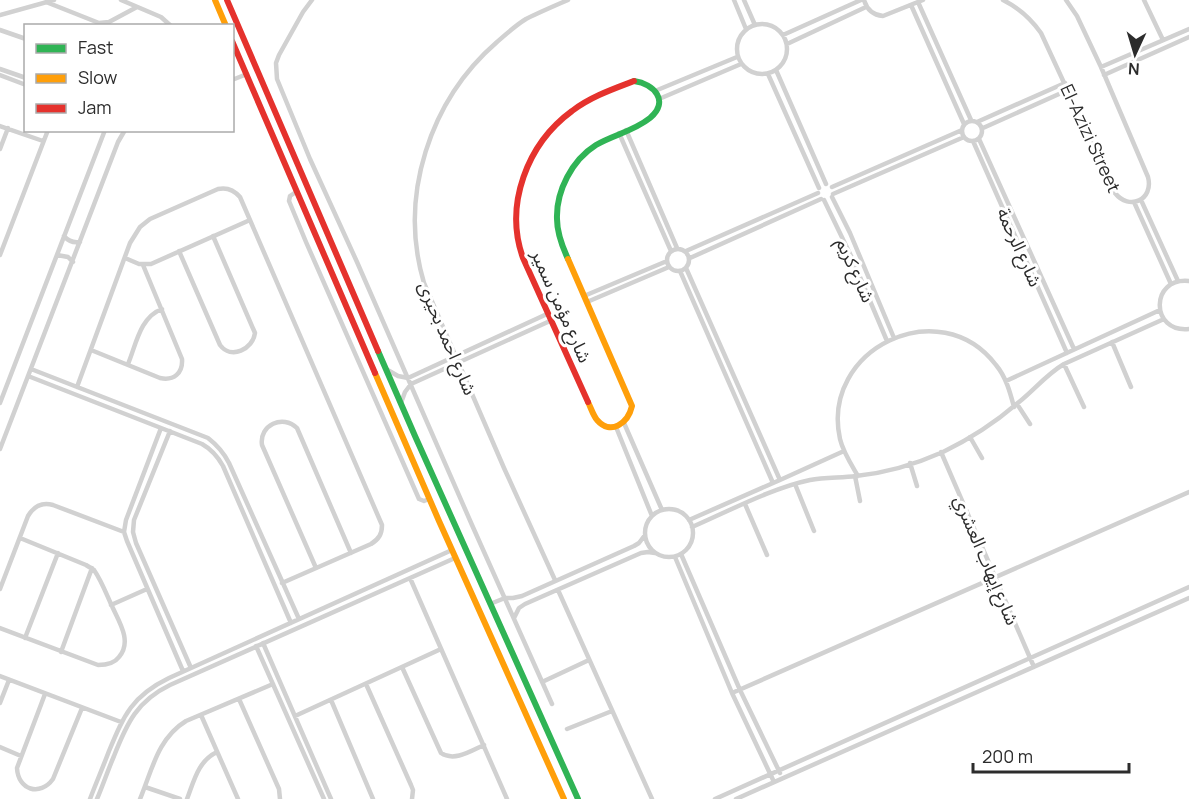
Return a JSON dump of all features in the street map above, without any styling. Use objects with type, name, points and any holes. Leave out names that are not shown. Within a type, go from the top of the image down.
[{"type":"street","points":[[0,15],[54,0]]},
{"type":"street","points":[[121,0],[160,17],[169,24]]},
{"type":"street","points":[[215,0],[225,24]]},
{"type":"street","points":[[227,0],[415,436],[578,799]]},
{"type":"street","points":[[312,0],[279,55],[277,79],[310,159],[552,704]]},
{"type":"street","name":"شارع احمد بحيرى","points":[[555,580],[424,283],[417,251],[416,196],[420,170],[438,119],[466,74],[479,58],[525,20],[568,0]]},
{"type":"street","points":[[734,0],[746,29]]},
{"type":"street","points":[[744,0],[755,25]]},
{"type":"street","points":[[783,35],[862,0],[871,12],[884,16],[920,1],[971,120],[977,122],[982,128],[979,139],[973,141],[966,140],[964,137],[963,127],[911,5]]},
{"type":"street","name":"El-Azizi Street","points":[[1003,0],[1035,24],[1047,43],[1115,193],[1123,201],[1141,200],[1148,192],[1148,177],[1101,67],[1077,16],[1066,0]]},
{"type":"street","points":[[1144,0],[1163,40]]},
{"type":"street","points":[[46,2],[99,23],[113,20],[137,7]]},
{"type":"street","points":[[787,44],[866,7]]},
{"type":"street","points":[[755,25],[768,25],[779,30],[787,44],[786,59],[776,70],[768,74],[761,75],[746,70],[737,57],[737,42],[746,29],[755,25]]},
{"type":"street","points":[[1101,67],[1189,29]]},
{"type":"street","points":[[0,30],[24,38]]},
{"type":"street","points":[[1104,75],[1189,37]]},
{"type":"street","points":[[234,44],[429,499],[564,799]]},
{"type":"street","points":[[737,57],[655,90],[658,99],[741,64]]},
{"type":"street","points":[[234,62],[241,60]]},
{"type":"street","points":[[0,69],[24,77]]},
{"type":"street","points":[[776,70],[826,184],[832,188],[963,127],[971,120]]},
{"type":"street","points":[[234,79],[247,74]]},
{"type":"street","name":"شارع كريم","points":[[768,74],[887,341]]},
{"type":"street","points":[[0,75],[24,84]]},
{"type":"street","name":"شارع مؤمن سمير","points":[[616,427],[605,425],[596,419],[530,276],[518,240],[517,207],[519,190],[533,156],[559,121],[582,105],[634,81],[646,83],[655,90]]},
{"type":"street","points":[[977,122],[1065,83]]},
{"type":"street","points":[[982,128],[1068,90]]},
{"type":"street","name":"شارع مؤمن سمير","points":[[624,423],[631,413],[632,406],[565,253],[558,229],[558,206],[570,171],[588,150],[652,117],[658,106],[658,99]]},
{"type":"street","points":[[0,126],[44,141]]},
{"type":"street","points":[[271,132],[281,127]]},
{"type":"street","points":[[0,149],[8,128]]},
{"type":"street","points":[[623,131],[674,250]]},
{"type":"street","points":[[0,255],[47,132]]},
{"type":"street","points":[[0,403],[104,132]]},
{"type":"street","points":[[0,449],[124,132]]},
{"type":"street","points":[[690,258],[964,137]]},
{"type":"street","name":"شارع الرحمة","points":[[979,139],[1074,349]]},
{"type":"street","name":"شارع الرحمة","points":[[973,141],[1067,352]]},
{"type":"street","points":[[686,251],[818,190],[826,184]]},
{"type":"street","name":"شارع كريم","points":[[832,188],[833,196],[894,338]]},
{"type":"street","points":[[77,387],[132,238],[144,223],[218,189],[228,189],[237,193],[382,525],[380,536],[376,541],[282,583]]},
{"type":"street","points":[[296,192],[290,196],[289,201],[301,231],[419,499],[424,501],[429,499]]},
{"type":"street","points":[[1141,200],[1178,281]]},
{"type":"street","points":[[1134,202],[1171,284]]},
{"type":"street","points":[[124,258],[143,265],[154,263],[250,220]]},
{"type":"street","points":[[64,236],[70,241],[80,242]]},
{"type":"street","points":[[179,251],[220,345],[226,352],[234,353],[250,345],[255,338],[255,333],[213,236]]},
{"type":"street","points":[[320,246],[331,241]]},
{"type":"street","points":[[674,250],[686,251],[690,262],[686,268],[676,271],[669,267],[667,261],[669,254],[674,250]]},
{"type":"street","points":[[57,255],[68,256],[73,262]]},
{"type":"street","points":[[585,299],[667,261]]},
{"type":"street","points":[[91,350],[165,379],[175,376],[181,369],[183,359],[143,265]]},
{"type":"street","points":[[585,299],[669,267]]},
{"type":"street","points":[[686,268],[780,480]]},
{"type":"street","points":[[680,271],[773,483]]},
{"type":"street","points":[[1189,281],[1178,281],[1171,284],[1163,293],[1160,310],[1164,319],[1173,327],[1189,329]]},
{"type":"street","points":[[871,302],[878,299]]},
{"type":"street","points":[[128,364],[144,323],[151,314],[162,309]]},
{"type":"street","points":[[1006,381],[1160,310]]},
{"type":"street","points":[[386,369],[408,378],[549,317]]},
{"type":"street","points":[[401,403],[411,384],[549,317]]},
{"type":"street","points":[[692,527],[795,484],[885,470],[941,452],[991,424],[1064,364],[1164,319]]},
{"type":"street","points":[[860,501],[856,476],[840,439],[839,404],[846,382],[859,362],[887,341],[904,334],[934,331],[954,335],[981,349],[995,364],[1006,381],[1016,405],[1030,424]]},
{"type":"street","points":[[1112,342],[1131,387]]},
{"type":"street","points":[[1064,364],[1084,407]]},
{"type":"street","points":[[31,369],[208,438],[216,445],[224,453],[299,619]]},
{"type":"street","points":[[28,376],[170,431],[206,446],[214,453],[221,462],[291,623]]},
{"type":"street","points":[[316,568],[262,445],[263,432],[266,428],[279,422],[289,422],[297,428],[351,553]]},
{"type":"street","points":[[652,516],[616,427],[624,423],[662,510]]},
{"type":"street","points":[[161,428],[126,520],[124,532],[183,671]]},
{"type":"street","points":[[170,431],[134,520],[133,532],[191,668]]},
{"type":"street","points":[[404,441],[415,436]]},
{"type":"street","points":[[970,437],[982,458]]},
{"type":"street","points":[[688,520],[844,451]]},
{"type":"street","name":"شارع إيهاب العشري","points":[[941,452],[1034,667]]},
{"type":"street","points":[[910,463],[917,486]]},
{"type":"street","points":[[795,484],[814,531]]},
{"type":"street","points":[[732,693],[1189,492]]},
{"type":"street","points":[[0,589],[31,511],[39,505],[48,504],[124,532]]},
{"type":"street","points":[[745,504],[767,555]]},
{"type":"street","points":[[514,618],[521,606],[641,553],[655,553],[664,557],[675,557],[681,554],[690,545],[692,527],[688,520],[677,511],[662,510],[652,516],[646,525],[645,535],[648,545],[655,553]]},
{"type":"street","points":[[490,604],[505,598],[522,596],[634,546],[645,535]]},
{"type":"street","points":[[0,628],[98,665],[116,660],[124,650],[125,637],[92,568],[20,538]]},
{"type":"street","points":[[90,799],[121,723],[131,706],[144,693],[183,671],[452,550]]},
{"type":"street","points":[[25,638],[58,553]]},
{"type":"street","points":[[681,554],[740,690],[782,778]]},
{"type":"street","points":[[675,557],[732,693],[774,782]]},
{"type":"street","points":[[97,799],[128,722],[146,700],[170,685],[455,558]]},
{"type":"street","points":[[61,652],[92,568]]},
{"type":"street","points":[[410,578],[507,799]]},
{"type":"street","points":[[715,799],[1189,587]]},
{"type":"street","points":[[111,605],[147,589]]},
{"type":"street","points":[[558,590],[652,799]]},
{"type":"street","points":[[736,799],[1189,598]]},
{"type":"street","points":[[263,643],[331,799]]},
{"type":"street","points":[[256,646],[324,799]]},
{"type":"street","points":[[498,652],[510,646]]},
{"type":"street","points":[[295,716],[441,649]]},
{"type":"street","points":[[542,681],[590,660]]},
{"type":"street","points":[[402,667],[441,753],[453,758],[484,746]]},
{"type":"street","points":[[0,676],[121,723]]},
{"type":"street","points":[[0,703],[9,680]]},
{"type":"street","points":[[140,799],[160,749],[168,736],[180,725],[273,684]]},
{"type":"street","points":[[366,684],[411,785],[412,799]]},
{"type":"street","points":[[45,693],[17,768],[19,778],[26,786],[36,789],[46,787],[53,779],[82,708]]},
{"type":"street","points":[[239,699],[279,789],[280,799]]},
{"type":"street","points":[[331,700],[374,799]]},
{"type":"street","points":[[567,729],[612,711]]},
{"type":"street","points":[[201,715],[238,799]]},
{"type":"street","points":[[0,747],[21,756]]},
{"type":"street","points":[[187,799],[201,766],[217,752]]},
{"type":"street","points":[[317,783],[323,780]]},
{"type":"street","points":[[145,787],[180,799]]},
{"type":"traffic: fast","points":[[568,259],[560,239],[557,219],[559,198],[567,177],[587,151],[644,122],[656,112],[659,105],[657,94],[653,90],[634,81]]},
{"type":"traffic: fast","points":[[378,351],[578,799]]},
{"type":"traffic: slow","points":[[215,0],[225,24]]},
{"type":"traffic: slow","points":[[568,259],[632,406],[623,422],[608,427],[597,420],[588,402]]},
{"type":"traffic: slow","points":[[375,373],[564,799]]},
{"type":"traffic: jam","points":[[227,0],[378,351]]},
{"type":"traffic: jam","points":[[234,46],[375,373]]},
{"type":"traffic: jam","points":[[588,402],[523,258],[516,217],[518,197],[532,158],[556,125],[586,102],[634,81]]}]
